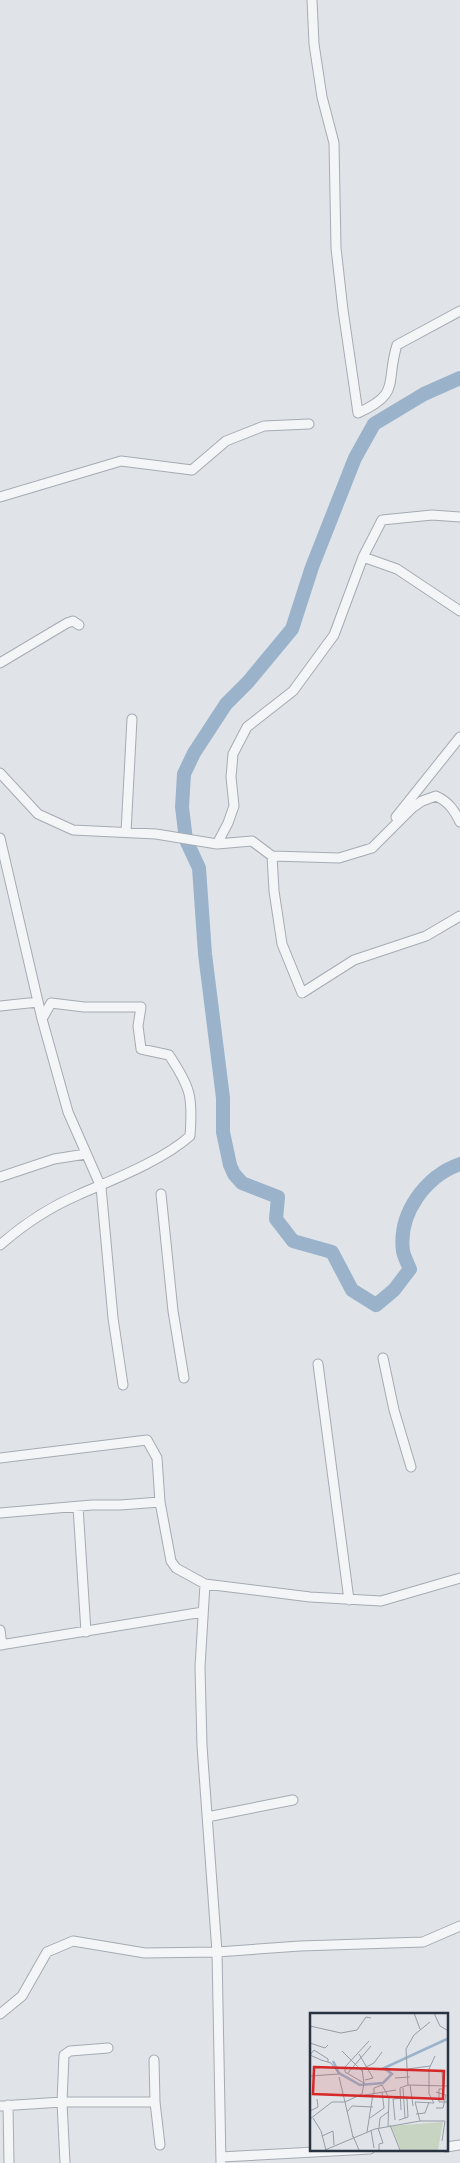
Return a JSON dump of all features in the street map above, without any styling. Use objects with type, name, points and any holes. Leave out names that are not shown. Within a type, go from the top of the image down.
[{"type":"street","points":[[312,0],[314,44],[322,97],[334,142],[336,248],[342,310],[358,414],[374,406],[387,395],[397,345],[460,311]]},
{"type":"street","points":[[0,497],[121,461],[192,470],[226,441],[264,426],[309,424]]},
{"type":"street","points":[[217,844],[234,806],[231,777],[233,754],[247,727],[293,691],[334,635],[363,557],[382,520],[432,515],[460,517]]},
{"type":"street","points":[[363,557],[397,569],[460,611]]},
{"type":"street","points":[[0,663],[67,622],[72,621],[79,625]]},
{"type":"street","points":[[126,832],[132,719]]},
{"type":"street","points":[[372,848],[460,737]]},
{"type":"street","points":[[0,773],[38,814],[73,830],[156,834],[217,844],[252,842],[272,856],[339,858],[372,848],[412,808],[436,796],[445,800],[453,808],[460,822]]},
{"type":"street","points":[[0,838],[42,1019],[68,1112],[101,1187],[113,1318],[124,1385]]},
{"type":"street","points":[[272,856],[274,891],[282,944],[302,993],[354,960],[426,936],[460,916]]},
{"type":"street","points":[[0,1006],[38,1002]]},
{"type":"street","points":[[0,1245],[20,1228],[77,1196],[101,1187],[182,1144],[190,1136],[192,1111],[186,1080],[169,1055],[141,1049],[138,1026],[141,1008],[84,1007],[51,1003],[42,1019]]},
{"type":"street","points":[[0,1177],[54,1159],[86,1154]]},
{"type":"street","points":[[161,1194],[172,1311],[184,1378]]},
{"type":"street","points":[[383,1358],[394,1410],[411,1468]]},
{"type":"street","points":[[318,1364],[349,1600]]},
{"type":"street","points":[[0,1458],[147,1440],[157,1458],[160,1502],[171,1561],[176,1568],[205,1584],[349,1600],[381,1601],[460,1578]]},
{"type":"street","points":[[0,1513],[160,1502]]},
{"type":"street","points":[[78,1507],[86,1632]]},
{"type":"street","points":[[205,1584],[200,1667],[202,1746],[217,1952],[221,2160],[356,2150]]},
{"type":"street","points":[[0,1630],[1,1645],[204,1612]]},
{"type":"street","points":[[208,1817],[293,1800]]},
{"type":"street","points":[[0,2014],[22,1996],[46,1952],[73,1941],[145,1953],[217,1952],[300,1946],[423,1942],[460,1926]]},
{"type":"street","points":[[65,2163],[62,2102],[64,2055],[70,2051],[108,2048]]},
{"type":"street","points":[[154,2060],[155,2102],[160,2145]]},
{"type":"street","points":[[9,2163],[4,2105],[62,2102],[155,2102]]},
{"type":"waterway","points":[[460,378],[424,394],[374,424],[355,458],[312,567],[292,629],[248,682],[226,704],[194,753],[184,774],[182,807],[186,840],[199,868],[205,954],[223,1098],[223,1132],[230,1165],[234,1174],[242,1183],[278,1197],[276,1219],[293,1241],[332,1252],[352,1290],[376,1305],[394,1290],[410,1269],[403,1251],[403,1237],[405,1223],[417,1198],[436,1177],[460,1164]]}]
